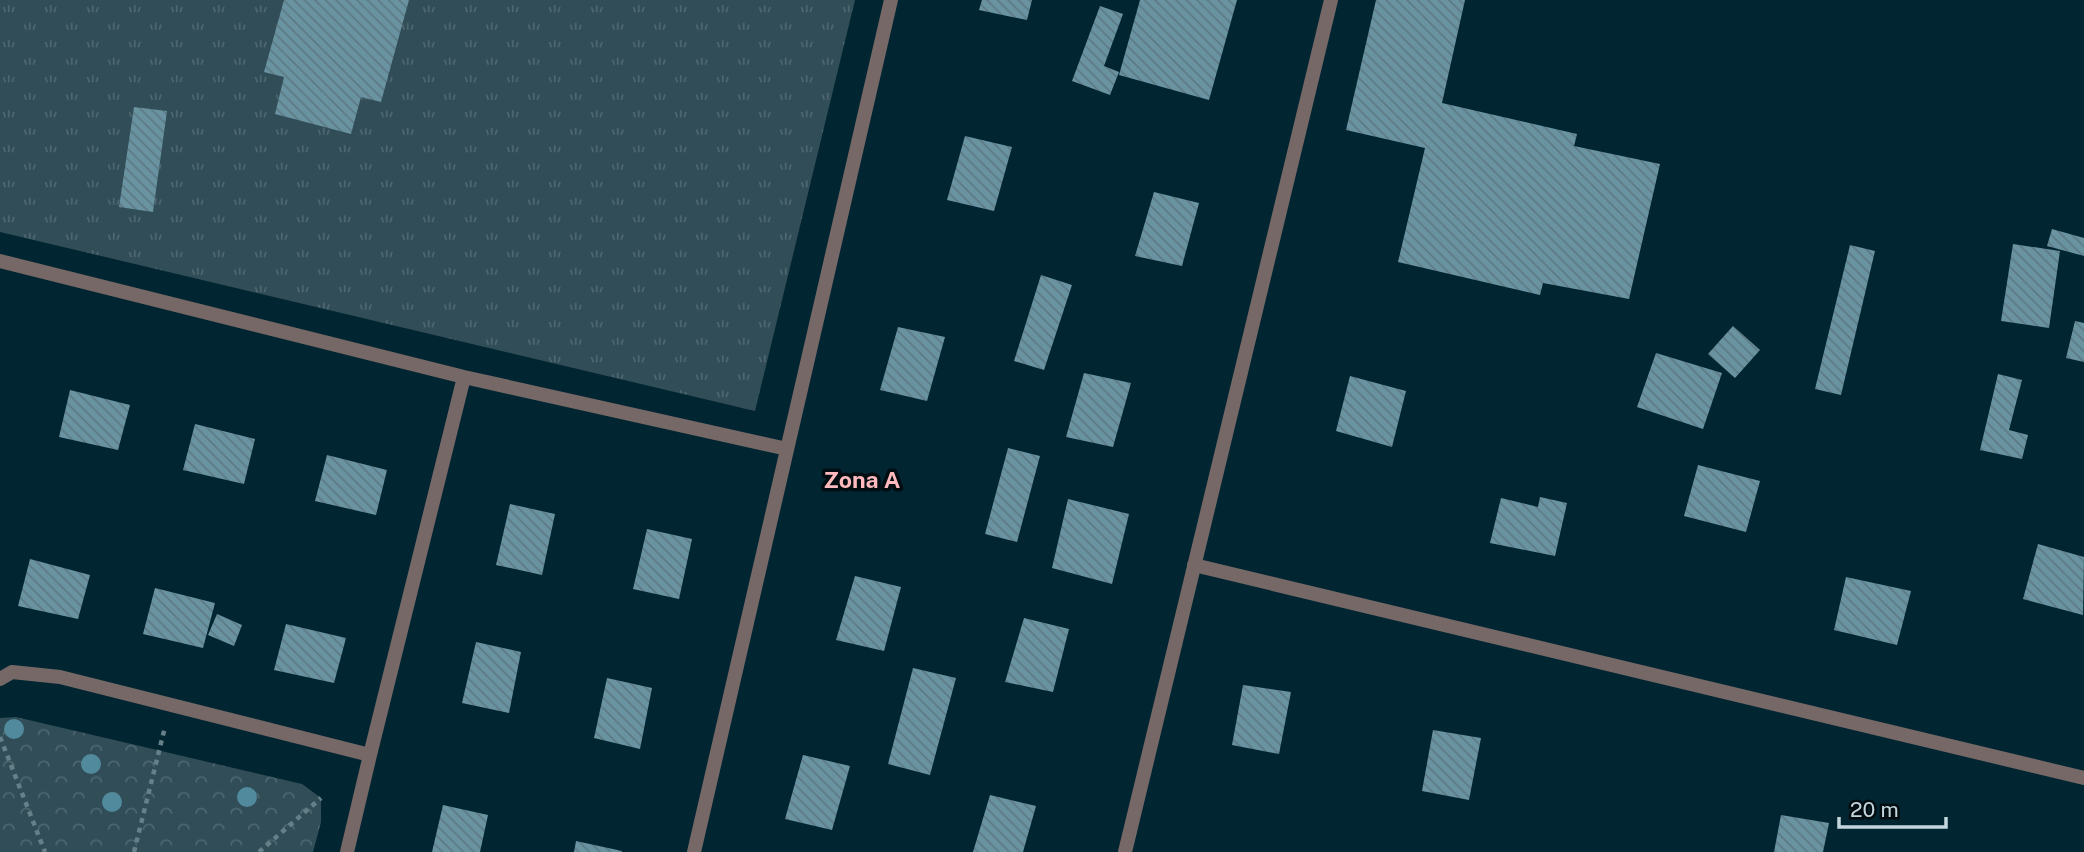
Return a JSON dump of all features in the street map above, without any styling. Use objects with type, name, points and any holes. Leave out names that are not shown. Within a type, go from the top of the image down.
[{"type":"street","points":[[694,852],[891,0]]},
{"type":"street","points":[[1125,852],[1331,0]]},
{"type":"street","points":[[0,261],[464,377],[787,449]]},
{"type":"street","points":[[348,852],[464,377]]},
{"type":"street","points":[[1194,565],[2084,778]]},
{"type":"street","points":[[0,679],[12,672],[60,677],[370,755]]},
{"type":"path","points":[[134,852],[171,705]]},
{"type":"path","points":[[0,737],[45,852]]},
{"type":"path","points":[[259,852],[321,798]]},
{"type":"green space","points":[[0,0],[855,0],[755,411],[0,232]]},
{"type":"green space","points":[[16,717],[302,784],[321,798],[321,822],[313,852],[0,852],[0,718]]},
{"type":"building","points":[[284,0],[409,0],[381,102],[361,97],[351,134],[275,114],[284,77],[264,72]]},
{"type":"building","points":[[982,0],[1032,0],[1027,20],[979,10]]},
{"type":"building","points":[[1140,0],[1237,0],[1209,100],[1119,75]]},
{"type":"building","points":[[1376,0],[1465,0],[1442,103],[1577,134],[1574,146],[1660,164],[1629,299],[1543,283],[1540,295],[1398,262],[1425,148],[1346,130]]},
{"type":"building","points":[[1100,6],[1123,14],[1104,66],[1119,72],[1110,95],[1072,81]]},
{"type":"building","points":[[134,107],[167,111],[153,212],[119,207]]},
{"type":"building","points":[[965,136],[1012,147],[994,211],[947,200]]},
{"type":"building","points":[[1154,192],[1199,203],[1182,266],[1135,256]]},
{"type":"building","points":[[2052,229],[2084,238],[2084,256],[2047,246]]},
{"type":"building","points":[[2013,244],[2060,251],[2049,328],[2001,321]]},
{"type":"building","points":[[1850,245],[1875,251],[1841,395],[1815,389]]},
{"type":"building","points":[[1041,275],[1072,285],[1044,370],[1014,361]]},
{"type":"building","points":[[2075,321],[2084,323],[2084,362],[2066,358]]},
{"type":"building","points":[[1733,326],[1760,350],[1735,378],[1708,354]]},
{"type":"building","points":[[898,327],[945,337],[927,401],[880,390]]},
{"type":"building","points":[[1656,353],[1722,373],[1703,429],[1637,407]]},
{"type":"building","points":[[1084,373],[1131,383],[1113,447],[1066,437]]},
{"type":"building","points":[[1998,374],[2022,380],[2009,430],[2028,435],[2022,459],[1980,450]]},
{"type":"building","points":[[1350,376],[1406,391],[1392,447],[1336,431]]},
{"type":"building","points":[[70,390],[130,405],[118,450],[59,437]]},
{"type":"building","points":[[195,424],[255,439],[244,484],[183,470]]},
{"type":"building","points":[[1008,448],[1040,456],[1017,542],[985,534]]},
{"type":"building","points":[[327,455],[387,470],[376,515],[315,501]]},
{"type":"building","points":[[1698,465],[1760,481],[1746,532],[1684,516]]},
{"type":"building","points":[[1540,497],[1567,503],[1555,556],[1490,543],[1501,498],[1538,507]]},
{"type":"building","points":[[1068,499],[1129,514],[1112,584],[1052,568]]},
{"type":"building","points":[[510,504],[555,514],[542,575],[496,565]]},
{"type":"building","points":[[647,529],[692,539],[679,599],[633,589]]},
{"type":"building","points":[[2038,544],[2084,557],[2083,615],[2023,599]]},
{"type":"building","points":[[30,559],[90,575],[78,619],[18,606]]},
{"type":"building","points":[[855,576],[901,587],[884,651],[836,640]]},
{"type":"building","points":[[1846,577],[1911,591],[1897,645],[1834,630]]},
{"type":"building","points":[[155,588],[215,603],[203,648],[143,634]]},
{"type":"building","points":[[217,614],[242,625],[234,646],[208,635]]},
{"type":"building","points":[[1024,618],[1069,629],[1053,692],[1005,682]]},
{"type":"building","points":[[286,624],[346,638],[334,683],[274,670]]},
{"type":"building","points":[[476,642],[521,652],[509,713],[462,703]]},
{"type":"building","points":[[913,668],[956,678],[930,775],[888,764]]},
{"type":"building","points":[[607,678],[652,688],[640,749],[594,738]]},
{"type":"building","points":[[1243,685],[1291,692],[1279,754],[1232,745]]},
{"type":"building","points":[[1433,730],[1481,738],[1469,800],[1422,791]]},
{"type":"building","points":[[803,755],[850,766],[832,830],[785,819]]},
{"type":"building","points":[[990,795],[1036,806],[1023,852],[973,852]]},
{"type":"building","points":[[443,805],[488,815],[480,852],[432,852]]},
{"type":"building","points":[[1781,815],[1829,823],[1823,852],[1774,852]]},
{"type":"building","points":[[576,841],[622,851],[622,852],[574,852]]},
{"type":"district","name":"Zona A","points":[[862,480]]}]
